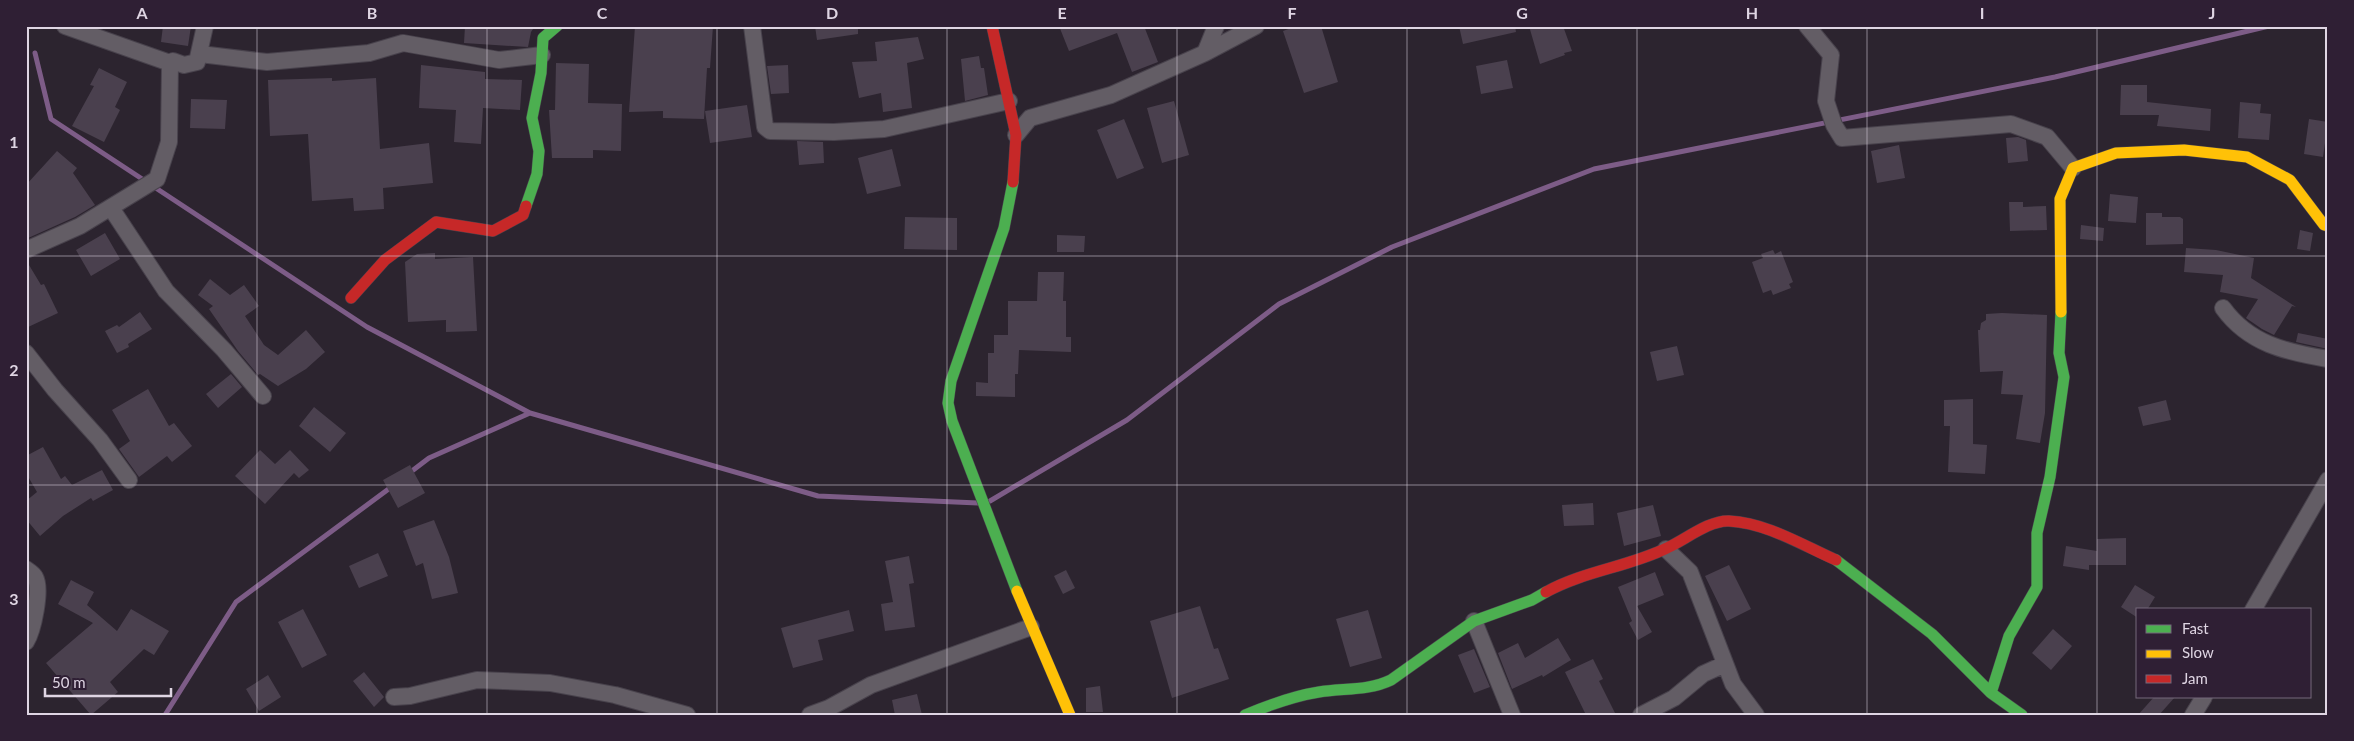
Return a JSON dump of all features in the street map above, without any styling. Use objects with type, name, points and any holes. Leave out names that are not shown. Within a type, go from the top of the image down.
[{"type":"street","points":[[65,26],[170,63],[192,64],[197,62],[200,54],[205,26]]},
{"type":"street","points":[[350,298],[384,260],[436,222],[493,231],[523,215],[537,174],[540,151],[532,118],[541,73],[543,38],[557,26]]},
{"type":"street","points":[[752,26],[765,127],[770,131],[834,132],[884,129],[1009,101]]},
{"type":"street","points":[[992,26],[1016,135],[1014,177],[1004,228],[951,381],[948,403],[952,422],[1032,627],[1070,715]]},
{"type":"street","points":[[1206,53],[1216,26]]},
{"type":"street","points":[[1016,135],[1030,118],[1111,95],[1206,53],[1256,26]]},
{"type":"street","points":[[1807,26],[1832,54],[1826,101],[1834,125],[1842,138],[2011,124],[2047,137],[2073,168]]},
{"type":"street","points":[[200,54],[267,62],[369,53],[403,43],[499,60],[542,55]]},
{"type":"street","points":[[26,250],[71,230],[157,179],[169,142],[170,63]]},
{"type":"street","points":[[1992,694],[2009,636],[2037,587],[2037,533],[2050,477],[2064,377],[2059,353],[2062,281],[2060,199],[2073,168],[2116,153],[2184,150],[2247,157],[2290,180],[2324,225],[2328,226]]},
{"type":"street","points":[[110,208],[166,291],[224,350],[263,396]]},
{"type":"street","points":[[2223,308],[2233,322],[2269,346],[2328,359]]},
{"type":"street","points":[[26,353],[54,390],[100,440],[129,480]]},
{"type":"street","points":[[2253,608],[2328,480]]},
{"type":"street","points":[[1245,715],[1282,700],[1319,692],[1376,687],[1391,680],[1474,621],[1525,603],[1559,585],[1596,571],[1637,561],[1666,549],[1714,524],[1727,521],[1755,524],[1842,562],[1854,570],[1892,604],[1932,634],[1992,694],[2022,715]]},
{"type":"street","points":[[1666,549],[1690,572],[1732,684],[1756,715]]},
{"type":"street","points":[[26,569],[35,576],[38,590],[31,634],[26,642]]},
{"type":"street","points":[[1474,621],[1512,715]]},
{"type":"street","points":[[810,715],[829,708],[886,679],[1032,627]]},
{"type":"street","points":[[1641,715],[1674,698],[1703,674],[1725,664]]},
{"type":"street","points":[[394,696],[410,696],[477,680],[550,684],[615,695],[687,715]]},
{"type":"street","points":[[2193,715],[2203,698]]},
{"type":"building","points":[[163,26],[191,26],[188,46],[161,42]]},
{"type":"building","points":[[465,26],[535,26],[531,32],[528,47],[464,43]]},
{"type":"building","points":[[635,26],[713,26],[710,68],[707,68],[704,119],[663,118],[663,111],[629,112]]},
{"type":"building","points":[[815,26],[858,26],[858,34],[817,40]]},
{"type":"building","points":[[1059,26],[1144,26],[1158,62],[1132,72],[1117,33],[1069,51]]},
{"type":"building","points":[[1297,26],[1321,26],[1338,82],[1304,93],[1283,31]]},
{"type":"building","points":[[1459,26],[1515,26],[1516,32],[1463,44]]},
{"type":"building","points":[[1529,26],[1563,26],[1572,51],[1540,64]]},
{"type":"building","points":[[918,37],[924,59],[907,63],[912,108],[883,112],[881,93],[859,98],[852,62],[877,61],[875,42]]},
{"type":"building","points":[[979,56],[981,68],[984,68],[988,95],[965,101],[961,59]]},
{"type":"building","points":[[1507,60],[1513,88],[1481,94],[1476,66]]},
{"type":"building","points":[[556,63],[589,64],[588,103],[622,104],[621,151],[593,150],[593,158],[552,158],[549,110],[555,110]]},
{"type":"building","points":[[421,65],[485,72],[485,79],[522,80],[520,110],[483,108],[481,144],[454,142],[456,110],[419,108]]},
{"type":"building","points":[[788,65],[789,93],[771,94],[767,66]]},
{"type":"building","points":[[99,68],[127,82],[115,107],[120,110],[104,142],[72,126],[94,86],[90,85]]},
{"type":"building","points":[[332,78],[332,81],[376,78],[380,149],[429,143],[433,183],[383,188],[384,209],[354,211],[353,198],[312,201],[308,134],[270,136],[268,80]]},
{"type":"building","points":[[2121,85],[2147,85],[2147,102],[2211,109],[2210,131],[2157,126],[2159,115],[2120,115]]},
{"type":"building","points":[[191,99],[227,100],[225,129],[190,128]]},
{"type":"building","points":[[1174,101],[1189,155],[1162,163],[1147,108]]},
{"type":"building","points":[[2240,102],[2261,104],[2260,113],[2271,114],[2269,140],[2238,138]]},
{"type":"building","points":[[747,105],[752,137],[710,143],[705,111]]},
{"type":"building","points":[[1124,119],[1144,168],[1117,179],[1097,130]]},
{"type":"building","points":[[2309,119],[2328,122],[2323,157],[2304,154]]},
{"type":"building","points":[[2018,137],[2026,140],[2028,161],[2008,163],[2006,138]]},
{"type":"building","points":[[797,141],[823,142],[824,163],[799,165]]},
{"type":"building","points":[[1899,145],[1905,178],[1877,183],[1871,151]]},
{"type":"building","points":[[892,149],[901,186],[867,194],[858,158]]},
{"type":"building","points":[[57,151],[77,168],[73,173],[95,205],[75,217],[26,239],[26,185]]},
{"type":"building","points":[[2110,194],[2138,197],[2136,223],[2108,221]]},
{"type":"building","points":[[2009,202],[2023,202],[2023,207],[2046,206],[2047,230],[2010,231]]},
{"type":"building","points":[[2146,213],[2162,213],[2162,217],[2180,217],[2183,219],[2183,244],[2146,245]]},
{"type":"building","points":[[905,217],[957,218],[957,250],[904,249]]},
{"type":"building","points":[[2081,225],[2104,228],[2103,241],[2080,239]]},
{"type":"building","points":[[2300,230],[2313,233],[2310,251],[2297,249]]},
{"type":"building","points":[[105,233],[120,259],[91,276],[76,250]]},
{"type":"building","points":[[1057,235],[1085,236],[1084,252],[1057,252]]},
{"type":"building","points":[[2186,248],[2216,250],[2254,258],[2251,278],[2296,307],[2292,306],[2274,335],[2262,329],[2246,318],[2258,299],[2220,292],[2223,275],[2184,272]]},
{"type":"building","points":[[1773,250],[1775,254],[1781,251],[1793,282],[1789,284],[1791,288],[1773,295],[1771,290],[1763,293],[1752,262],[1763,258],[1761,254]]},
{"type":"building","points":[[435,253],[435,259],[473,257],[477,331],[446,332],[446,320],[408,322],[405,262],[417,254]]},
{"type":"building","points":[[26,260],[41,285],[44,284],[58,313],[26,328]]},
{"type":"building","points":[[1038,272],[1064,272],[1063,301],[1066,301],[1066,337],[1071,337],[1071,352],[1019,350],[1018,374],[1015,374],[1015,397],[976,396],[976,382],[988,383],[988,353],[994,353],[994,335],[1008,335],[1008,301],[1037,301]]},
{"type":"building","points":[[210,279],[230,295],[244,285],[259,306],[245,316],[264,345],[278,355],[306,330],[325,352],[306,369],[278,386],[260,374],[258,375],[238,351],[209,309],[213,306],[198,295]]},
{"type":"building","points":[[140,312],[152,329],[128,344],[129,347],[117,353],[105,331],[117,325],[119,327]]},
{"type":"building","points":[[1986,314],[2047,315],[2045,413],[2040,443],[2016,439],[2023,395],[2001,394],[2003,371],[1980,372],[1978,330],[1980,330],[1981,323],[1986,320]]},
{"type":"building","points":[[2298,333],[2328,339],[2328,349],[2296,342]]},
{"type":"building","points":[[1677,346],[1684,375],[1657,381],[1650,352]]},
{"type":"building","points":[[231,374],[242,387],[218,408],[206,394]]},
{"type":"building","points":[[148,389],[169,426],[174,423],[192,446],[172,462],[167,456],[139,477],[119,449],[130,441],[112,410]]},
{"type":"building","points":[[1973,399],[1973,444],[1987,445],[1985,474],[1948,472],[1950,426],[1944,426],[1944,400]]},
{"type":"building","points":[[2166,400],[2171,420],[2143,426],[2138,407]]},
{"type":"building","points":[[314,407],[346,433],[330,452],[299,426]]},
{"type":"building","points":[[43,447],[61,479],[65,476],[72,485],[102,470],[113,490],[93,501],[91,498],[63,516],[40,536],[26,519],[26,501],[37,492],[26,473],[26,456]]},
{"type":"building","points":[[260,450],[275,464],[290,450],[309,470],[299,478],[294,473],[265,504],[235,476]]},
{"type":"building","points":[[410,465],[425,493],[398,508],[383,480]]},
{"type":"building","points":[[1593,503],[1594,525],[1564,526],[1562,505]]},
{"type":"building","points":[[1653,505],[1661,536],[1624,546],[1617,513]]},
{"type":"building","points":[[434,520],[449,557],[458,593],[432,599],[423,563],[416,566],[403,531]]},
{"type":"building","points":[[2126,538],[2126,565],[2089,565],[2089,570],[2063,566],[2066,546],[2097,551],[2097,539]]},
{"type":"building","points":[[378,553],[388,576],[359,588],[349,566]]},
{"type":"building","points":[[909,556],[914,583],[909,584],[915,627],[885,631],[881,604],[893,602],[885,561]]},
{"type":"building","points":[[1729,565],[1751,609],[1727,621],[1705,576]]},
{"type":"building","points":[[1066,570],[1075,588],[1063,594],[1054,576]]},
{"type":"building","points":[[1655,572],[1664,595],[1637,606],[1652,632],[1638,640],[1629,623],[1632,621],[1618,587]]},
{"type":"building","points":[[71,580],[94,592],[87,605],[117,631],[131,609],[169,631],[154,655],[144,649],[110,682],[118,692],[91,715],[46,663],[93,623],[58,604]]},
{"type":"building","points":[[2135,585],[2155,597],[2148,608],[2136,608],[2136,617],[2121,607]]},
{"type":"building","points":[[1200,606],[1214,649],[1218,648],[1229,679],[1172,698],[1150,621]]},
{"type":"building","points":[[303,609],[327,655],[302,668],[278,622]]},
{"type":"building","points":[[849,610],[854,631],[818,640],[823,660],[793,668],[781,628]]},
{"type":"building","points":[[1368,610],[1382,658],[1350,667],[1336,619]]},
{"type":"building","points":[[2053,629],[2072,646],[2051,670],[2032,653]]},
{"type":"building","points":[[1558,638],[1571,660],[1543,677],[1542,675],[1512,689],[1498,653],[1518,643],[1525,658]]},
{"type":"building","points":[[1474,649],[1490,687],[1474,693],[1458,655]]},
{"type":"building","points":[[1593,659],[1603,679],[1599,681],[1616,715],[1586,715],[1565,672]]},
{"type":"building","points":[[364,672],[384,697],[374,707],[353,681]]},
{"type":"building","points":[[268,675],[281,697],[259,711],[246,689]]},
{"type":"building","points":[[1100,686],[1103,712],[1086,712],[1086,688]]},
{"type":"building","points":[[917,694],[922,715],[895,715],[892,700]]},
{"type":"building","points":[[2153,698],[2174,698],[2159,715],[2138,715]]},
{"type":"waterway","points":[[990,501],[1127,420],[1279,304],[1392,247],[1594,169],[2055,77],[2269,26]]},
{"type":"waterway","points":[[35,53],[51,119],[367,327],[530,413]]},
{"type":"waterway","points":[[408,474],[429,458],[530,413],[818,496],[978,503]]},
{"type":"waterway","points":[[165,715],[236,602],[394,485]]},
{"type":"traffic: fast","points":[[526,206],[537,174],[539,151],[532,118],[541,73],[543,38],[557,26]]},
{"type":"traffic: fast","points":[[1013,182],[1004,228],[951,381],[948,403],[952,421],[1017,591]]},
{"type":"traffic: fast","points":[[1991,693],[2009,636],[2037,587],[2037,533],[2050,477],[2064,377],[2059,353],[2061,312]]},
{"type":"traffic: fast","points":[[1836,560],[1932,634],[1991,693],[2022,715]]},
{"type":"traffic: fast","points":[[1245,715],[1272,704],[1300,696],[1382,684],[1391,680],[1474,621],[1532,600],[1546,592]]},
{"type":"traffic: slow","points":[[2061,312],[2060,199],[2073,168],[2116,153],[2184,150],[2247,157],[2290,180],[2324,225],[2328,226]]},
{"type":"traffic: slow","points":[[1017,591],[1070,715]]},
{"type":"traffic: jam","points":[[992,26],[1016,135],[1013,182]]},
{"type":"traffic: jam","points":[[351,298],[385,260],[436,222],[493,231],[523,215],[526,206]]},
{"type":"traffic: jam","points":[[1546,592],[1575,579],[1652,554],[1674,545],[1705,527],[1729,521],[1771,530],[1836,560]]}]
